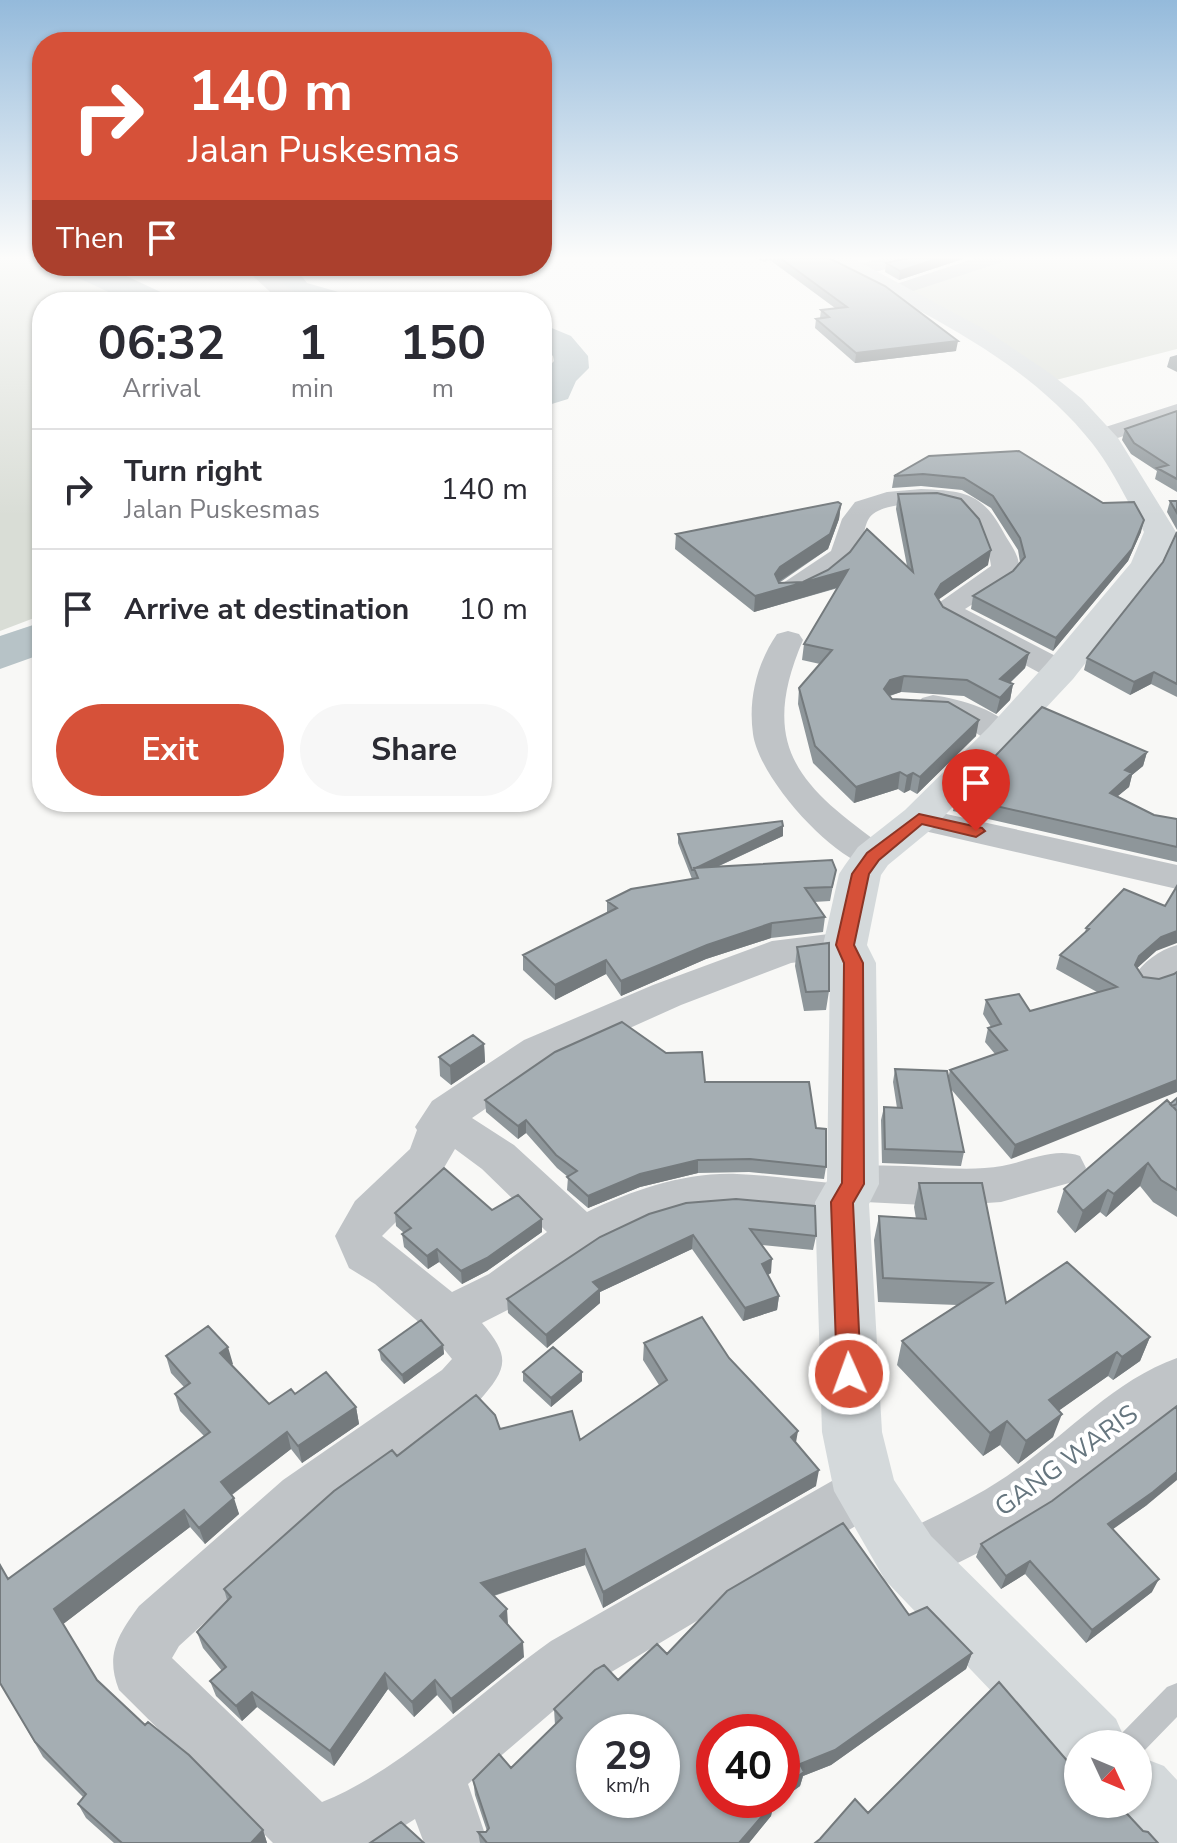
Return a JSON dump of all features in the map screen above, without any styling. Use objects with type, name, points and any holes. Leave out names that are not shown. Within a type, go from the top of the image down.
[{"type":"street","points":[[988,344],[1071,403],[1102,436],[1168,530],[1146,565],[1060,671],[1002,735],[919,819],[873,856],[860,874],[845,945],[853,963],[848,1193],[852,1432],[865,1491],[908,1558],[1077,1730]]},
{"type":"street","points":[[1102,436],[1177,411]]},
{"type":"street","points":[[790,591],[805,577],[840,559],[849,544],[853,521],[865,507],[897,497],[956,501],[976,509],[1007,560],[1005,570],[993,580],[956,602],[950,608],[952,614],[1060,671]]},
{"type":"street","points":[[788,640],[770,685],[765,714],[780,770],[813,811],[873,856]]},
{"type":"street","points":[[901,705],[953,706],[1002,735]]},
{"type":"street","points":[[919,819],[1177,877]]},
{"type":"street","points":[[845,945],[786,950],[745,963],[539,1051],[447,1113],[437,1127],[427,1160],[365,1219],[358,1236],[366,1254],[392,1270],[447,1317],[479,1355],[478,1366],[460,1386],[302,1498],[159,1626],[144,1648],[140,1669],[303,1828],[317,1836],[352,1822],[434,1772],[572,1662],[865,1491]]},
{"type":"street","points":[[437,1127],[464,1132],[498,1157],[581,1235]]},
{"type":"street","points":[[447,1317],[506,1288],[540,1260],[581,1235],[635,1210],[685,1196],[735,1192],[848,1193],[1001,1184],[1064,1168]]},
{"type":"street","name":"GANG WARIS","points":[[908,1558],[979,1523],[1025,1495],[1072,1460],[1115,1422],[1177,1380]]},
{"type":"street","points":[[434,1772],[456,1843]]},
{"type":"street","points":[[1152,1806],[1177,1832]]},
{"type":"lane","points":[[1145,1730],[1177,1697]]},
{"type":"shaded area","points":[[0,344],[32,344],[32,619],[0,631]]},
{"type":"shaded area","points":[[995,344],[1177,344],[1177,349],[1052,381]]},
{"type":"building","points":[[845,344],[932,344],[856,353]]},
{"type":"building","points":[[1177,411],[1177,479],[1157,468],[1168,465],[1134,443],[1125,429]]},
{"type":"building","points":[[1019,451],[1103,503],[1134,502],[1144,520],[1132,549],[1056,638],[973,596],[1013,571],[1025,557],[1020,538],[993,496],[964,478],[923,474],[894,476],[929,456]]},
{"type":"building","points":[[937,493],[961,499],[979,519],[991,550],[941,584],[935,594],[943,607],[1029,653],[1000,679],[1013,684],[1000,698],[967,680],[904,676],[890,680],[884,689],[892,699],[948,702],[979,720],[920,777],[900,772],[856,787],[815,746],[799,688],[832,650],[804,644],[848,570],[755,596],[676,534],[838,502],[841,504],[830,534],[780,567],[775,574],[779,583],[803,582],[828,570],[850,552],[867,529],[913,572],[898,494]]},
{"type":"building","points":[[1170,501],[1177,501],[1177,513]]},
{"type":"building","points":[[1177,532],[1177,684],[1154,672],[1134,682],[1087,658],[1163,562]]},
{"type":"building","points":[[1042,707],[1147,752],[1125,770],[1132,773],[1110,793],[1154,815],[1177,819],[1177,847],[956,797]]},
{"type":"building","points":[[782,821],[783,826],[692,870],[678,834]]},
{"type":"building","points":[[832,860],[836,870],[832,887],[805,888],[825,917],[772,923],[707,945],[621,981],[606,960],[555,985],[523,955],[617,908],[607,901],[631,889],[698,878],[694,868]]},
{"type":"building","points":[[1177,886],[1177,931],[1161,937],[1139,956],[1135,965],[1143,977],[1159,979],[1177,972],[1177,1080],[1015,1145],[950,1070],[1007,1050],[988,1028],[1001,1024],[986,1000],[1019,994],[1030,1011],[1117,987],[1060,955],[1089,929],[1086,928],[1124,889],[1165,906]]},
{"type":"building","points":[[829,943],[829,991],[806,992],[797,947]]},
{"type":"building","points":[[622,1022],[666,1053],[702,1052],[705,1082],[809,1082],[816,1128],[826,1129],[826,1167],[750,1159],[698,1160],[640,1174],[588,1196],[567,1177],[577,1171],[556,1155],[526,1120],[518,1126],[485,1100],[555,1052]]},
{"type":"building","points":[[473,1035],[484,1044],[450,1066],[439,1057]]},
{"type":"building","points":[[895,1069],[947,1071],[964,1152],[885,1149],[884,1107],[902,1108]]},
{"type":"building","points":[[1167,1100],[1177,1111],[1177,1190],[1161,1180],[1148,1163],[1114,1194],[1108,1190],[1083,1211],[1064,1189]]},
{"type":"building","points":[[444,1168],[492,1210],[518,1195],[542,1219],[487,1258],[461,1271],[437,1249],[427,1256],[402,1234],[411,1228],[395,1213]]},
{"type":"building","points":[[919,1183],[982,1183],[1006,1303],[1067,1262],[1150,1337],[1122,1357],[1117,1352],[1049,1400],[1062,1414],[1026,1441],[1007,1421],[990,1433],[902,1341],[992,1283],[883,1278],[879,1216],[926,1219]]},
{"type":"building","points":[[736,1199],[815,1206],[816,1236],[750,1229],[772,1259],[762,1264],[779,1296],[745,1308],[693,1235],[593,1282],[600,1289],[546,1335],[507,1299],[600,1237],[649,1214],[686,1203]]},
{"type":"building","points":[[702,1317],[729,1358],[798,1431],[791,1437],[819,1470],[603,1592],[585,1549],[481,1583],[507,1609],[500,1616],[523,1642],[451,1699],[435,1680],[412,1702],[385,1673],[330,1751],[252,1692],[236,1706],[210,1681],[226,1667],[197,1632],[231,1597],[224,1589],[334,1491],[392,1450],[397,1456],[476,1395],[495,1415],[500,1429],[572,1411],[580,1440],[667,1380],[644,1343]]},
{"type":"building","points":[[421,1320],[443,1345],[402,1375],[379,1350]]},
{"type":"building","points":[[208,1326],[228,1347],[220,1353],[269,1404],[291,1389],[295,1394],[326,1372],[356,1407],[298,1446],[287,1432],[221,1482],[234,1498],[199,1528],[184,1510],[54,1609],[97,1680],[145,1725],[148,1722],[189,1755],[263,1830],[251,1843],[122,1843],[78,1804],[86,1794],[35,1742],[0,1683],[0,1565],[8,1579],[210,1432],[175,1394],[190,1383],[166,1356]]},
{"type":"building","points":[[553,1347],[582,1372],[551,1398],[523,1372]]},
{"type":"building","points":[[1177,1406],[1177,1472],[1108,1524],[1159,1579],[1092,1630],[1030,1561],[1006,1576],[981,1544],[1052,1501]]},
{"type":"building","points":[[843,1523],[909,1615],[927,1607],[972,1653],[835,1750],[800,1764],[800,1714],[696,1714],[696,1818],[760,1818],[739,1843],[487,1843],[478,1832],[486,1832],[489,1828],[473,1780],[499,1754],[511,1768],[562,1718],[554,1709],[595,1670],[604,1665],[618,1680],[657,1644],[667,1654],[727,1591]]},
{"type":"building","points":[[999,1682],[1064,1757],[1064,1818],[1131,1818],[1158,1843],[815,1843],[855,1799],[868,1813]]},
{"type":"building","points":[[401,1822],[424,1843],[370,1843]]},
{"type":"waterway","points":[[552,392],[559,376],[571,368],[571,356],[559,344]]},
{"type":"waterway","points":[[0,654],[32,641]]},
{"type":"route","points":[[849,1374],[842,1202],[853,1184],[853,963],[845,945],[860,874],[873,856],[919,819],[976,831]]}]
